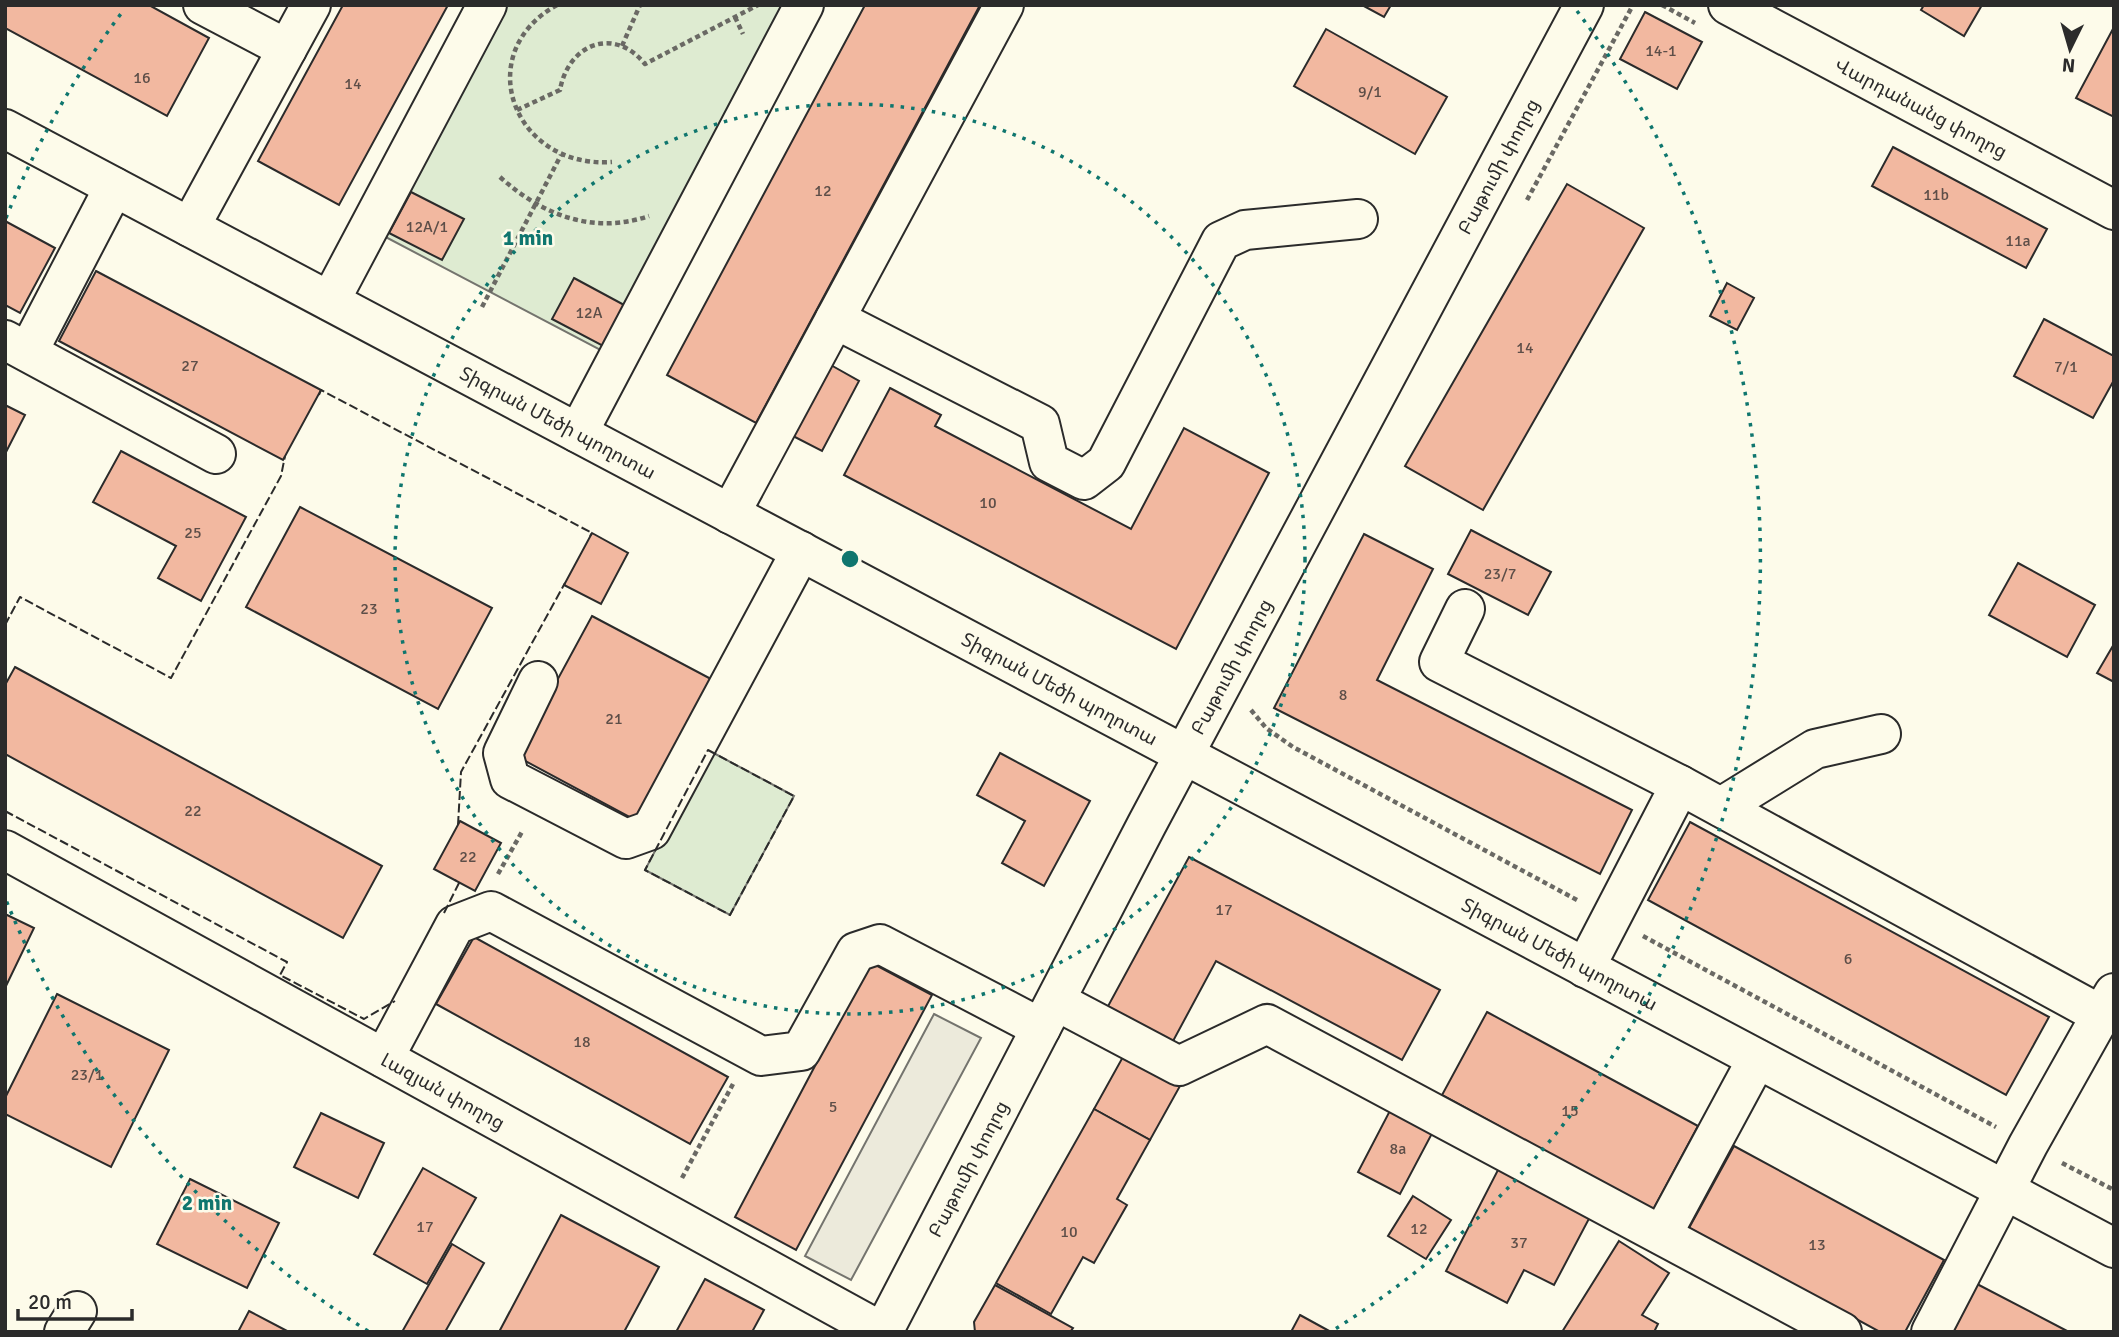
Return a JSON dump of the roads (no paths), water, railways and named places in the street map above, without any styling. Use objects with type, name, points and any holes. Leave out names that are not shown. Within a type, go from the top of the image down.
[{"type":"street","points":[[203,5],[287,50]]},
{"type":"street","points":[[190,227],[311,5]]},
{"type":"street","points":[[330,301],[487,5]]},
{"type":"street","points":[[578,433],[804,5]]},
{"type":"street","points":[[730,514],[1004,5]]},
{"type":"street","name":"Բաթումի փողոց","points":[[883,1332],[1184,755],[1584,5]]},
{"type":"street","name":"Վարդանանց փողոց","points":[[1728,5],[2114,210]]},
{"type":"street","name":"Տիգրան Մեծի պողոտա","points":[[5,129],[2114,1248]]},
{"type":"street","points":[[114,187],[17,346],[216,454]]},
{"type":"street","points":[[835,319],[1040,424],[1049,462],[1084,480],[1107,463],[1221,241],[1245,230],[1358,219]]},
{"type":"street","points":[[538,681],[503,753],[510,779],[626,839],[651,830],[801,551]]},
{"type":"street","points":[[1465,609],[1439,662],[2107,1004],[1931,1332]]},
{"type":"street","points":[[1721,807],[1815,750],[1881,734]]},
{"type":"street","points":[[1586,968],[1680,785]]},
{"type":"street","name":"Լազյան փողոց","points":[[5,850],[883,1332]]},
{"type":"street","points":[[384,1058],[455,925],[491,911],[761,1056],[801,1051],[856,952],[880,944],[1180,1066],[1268,1024],[1842,1332]]},
{"type":"street","points":[[1662,1235],[1757,1059]]}]
